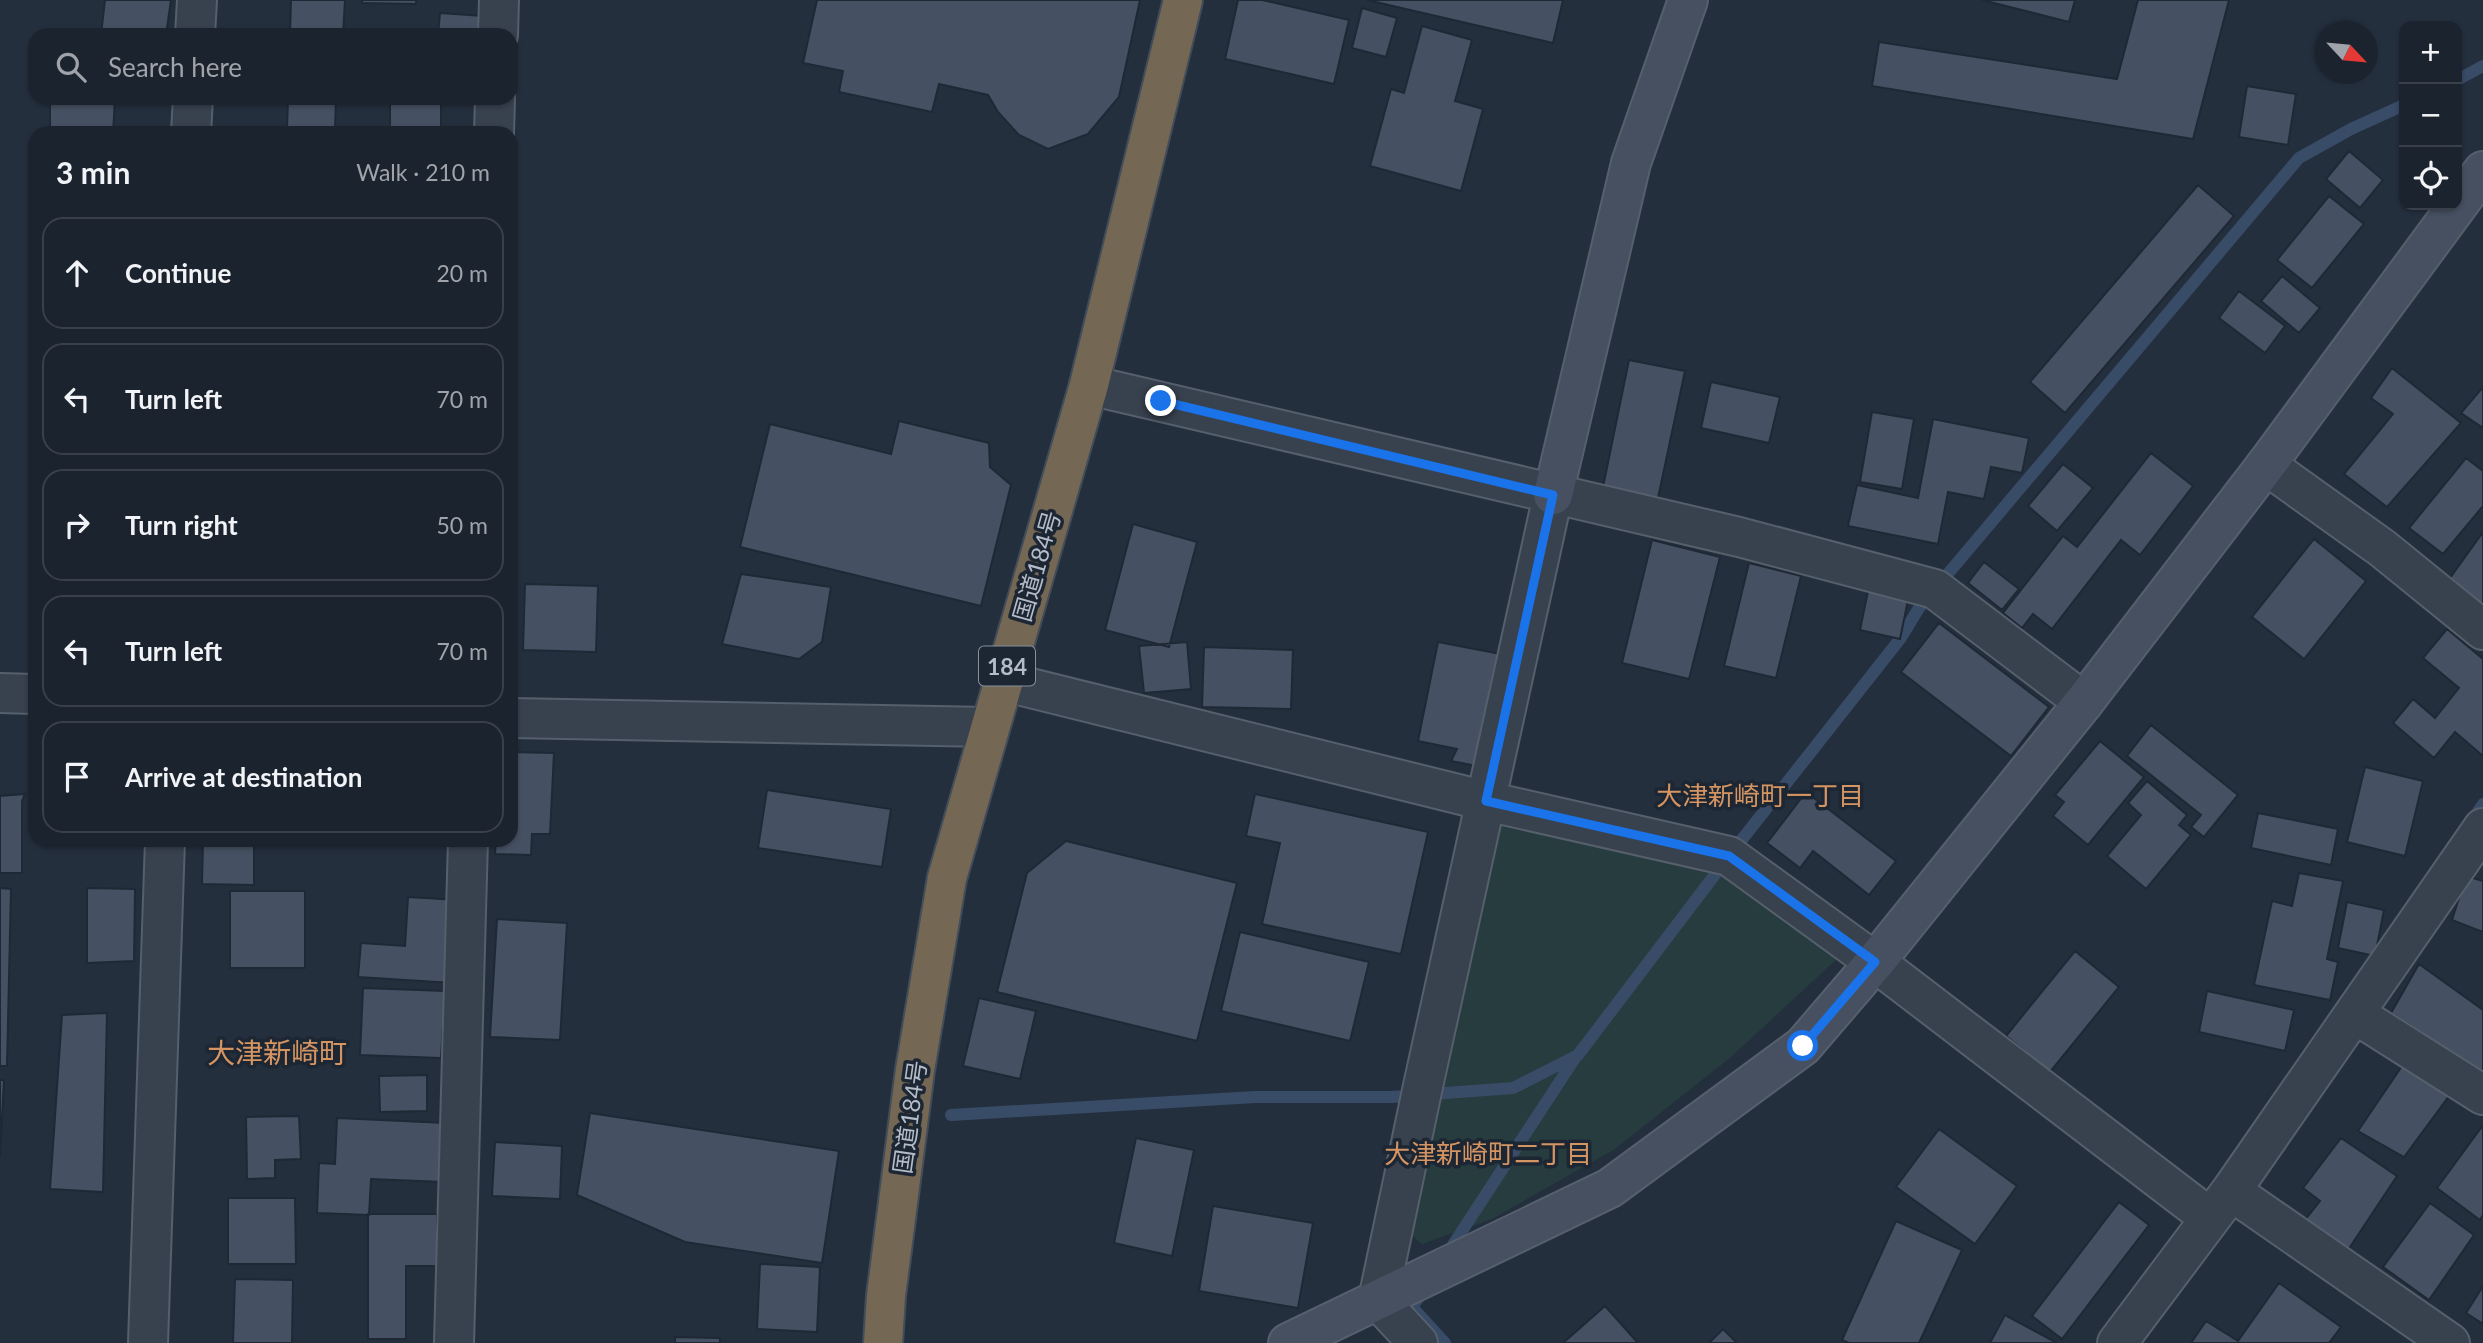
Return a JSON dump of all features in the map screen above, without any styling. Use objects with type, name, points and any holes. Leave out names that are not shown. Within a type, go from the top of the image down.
[{"type":"highway","name":"国道184号","points":[[883,1343],[886,1296],[915,1070],[945,891],[1002,681],[1089,385],[1183,0]]},
{"type":"street","points":[[195,28],[197,0]]},
{"type":"street","points":[[498,28],[499,0]]},
{"type":"street","points":[[1378,1300],[1553,495],[1630,163],[1688,0]]},
{"type":"street","points":[[191,126],[193,105]]},
{"type":"street","points":[[494,126],[495,105]]},
{"type":"street","points":[[1288,1343],[1611,1188],[1803,1046],[1875,962],[2084,702],[2266,465],[2483,171]]},
{"type":"street","points":[[1089,385],[1739,537],[1935,589],[2084,702]]},
{"type":"street","points":[[2266,465],[2382,548],[2483,629]]},
{"type":"street","points":[[1002,681],[1486,801],[1729,856],[2220,1205],[2449,1343]]},
{"type":"street","points":[[0,693],[28,694]]},
{"type":"street","points":[[518,718],[989,727]]},
{"type":"street","points":[[2117,1343],[2220,1205],[2483,828]]},
{"type":"street","points":[[148,1343],[165,847]]},
{"type":"street","points":[[454,1343],[468,847]]},
{"type":"street","points":[[2355,1014],[2483,1096]]},
{"type":"street","points":[[1378,1300],[1418,1343]]},
{"type":"green space","points":[[1502,822],[1721,867],[1837,959],[1731,1057],[1615,1149],[1492,1219],[1422,1244],[1409,1233]]},
{"type":"building","points":[[105,0],[171,0],[167,28],[102,28]]},
{"type":"building","points":[[291,0],[345,0],[343,28],[290,28]]},
{"type":"building","points":[[362,0],[416,0],[416,4],[362,3]]},
{"type":"building","points":[[817,0],[1140,0],[1119,97],[1088,134],[1048,149],[1019,135],[998,112],[988,95],[939,84],[932,112],[839,92],[843,71],[803,63]]},
{"type":"building","points":[[1238,0],[1262,0],[1349,20],[1334,84],[1225,59]]},
{"type":"building","points":[[1367,0],[1563,0],[1553,43]]},
{"type":"building","points":[[1982,0],[2075,0],[2069,22]]},
{"type":"building","points":[[2138,0],[2229,0],[2193,139],[1872,86],[1879,42],[2117,79]]},
{"type":"building","points":[[1362,8],[1397,18],[1386,57],[1352,48]]},
{"type":"building","points":[[440,13],[483,16],[482,28],[439,28]]},
{"type":"building","points":[[1422,26],[1472,40],[1455,101],[1483,109],[1461,191],[1370,166],[1391,89],[1404,93]]},
{"type":"building","points":[[2247,86],[2296,94],[2288,145],[2239,137]]},
{"type":"building","points":[[50,105],[115,105],[113,126],[50,126]]},
{"type":"building","points":[[288,105],[336,105],[335,126],[287,126]]},
{"type":"building","points":[[390,105],[441,105],[441,126],[390,126]]},
{"type":"building","points":[[2349,151],[2383,180],[2360,208],[2326,179]]},
{"type":"building","points":[[2198,185],[2234,216],[2065,413],[2030,382]]},
{"type":"building","points":[[2329,196],[2364,224],[2312,288],[2277,260]]},
{"type":"building","points":[[2282,276],[2320,308],[2299,333],[2261,301]]},
{"type":"building","points":[[2239,291],[2285,326],[2265,353],[2219,318]]},
{"type":"building","points":[[1629,360],[1685,371],[1658,498],[1603,487]]},
{"type":"building","points":[[2392,368],[2461,423],[2387,507],[2344,474],[2393,414],[2371,398]]},
{"type":"building","points":[[1711,382],[1780,397],[1769,443],[1701,428]]},
{"type":"building","points":[[2483,387],[2483,428],[2461,413]]},
{"type":"building","points":[[1872,412],[1914,419],[1902,489],[1860,482]]},
{"type":"building","points":[[1933,419],[2029,438],[2022,473],[1991,467],[1984,499],[1948,492],[1938,544],[1848,526],[1857,485],[1918,498]]},
{"type":"building","points":[[899,421],[989,443],[990,467],[1011,485],[981,606],[740,547],[770,424],[891,454]]},
{"type":"building","points":[[2151,453],[2193,486],[2140,555],[2121,540],[2052,629],[2033,614],[2022,628],[2003,613],[2063,536],[2077,547]]},
{"type":"building","points":[[2466,458],[2483,471],[2483,506],[2443,554],[2409,528]]},
{"type":"building","points":[[2063,464],[2093,488],[2057,531],[2028,506]]},
{"type":"building","points":[[1133,524],[1197,542],[1169,647],[1105,630]]},
{"type":"building","points":[[2483,532],[2483,610],[2445,585]]},
{"type":"building","points":[[2314,539],[2366,581],[2304,659],[2252,617]]},
{"type":"building","points":[[1652,540],[1720,557],[1689,679],[1622,663]]},
{"type":"building","points":[[1984,562],[2019,589],[2002,610],[1968,583]]},
{"type":"building","points":[[1749,563],[1801,576],[1776,678],[1724,666]]},
{"type":"building","points":[[741,574],[831,587],[822,642],[799,659],[722,644]]},
{"type":"building","points":[[525,584],[598,586],[596,652],[523,650]]},
{"type":"building","points":[[1868,591],[1908,600],[1900,639],[1860,630]]},
{"type":"building","points":[[1939,623],[2049,707],[2011,756],[1901,672]]},
{"type":"building","points":[[2447,629],[2483,659],[2483,756],[2455,732],[2434,758],[2393,723],[2413,699],[2435,718],[2459,688],[2423,658]]},
{"type":"building","points":[[1187,642],[1191,689],[1144,693],[1139,646]]},
{"type":"building","points":[[1438,642],[1506,655],[1482,767],[1451,761],[1457,749],[1418,741]]},
{"type":"building","points":[[1204,647],[1293,650],[1291,709],[1202,707]]},
{"type":"building","points":[[2151,725],[2238,795],[2204,837],[2191,827],[2201,815],[2127,756]]},
{"type":"building","points":[[2100,741],[2144,777],[2088,845],[2053,816],[2064,802],[2055,795]]},
{"type":"building","points":[[518,752],[554,753],[550,834],[532,834],[531,855],[495,854],[496,847],[518,847]]},
{"type":"building","points":[[2365,767],[2423,781],[2405,856],[2347,842]]},
{"type":"building","points":[[2147,781],[2187,815],[2179,825],[2191,835],[2146,889],[2107,856],[2141,815],[2128,803]]},
{"type":"building","points":[[767,790],[891,809],[882,867],[758,848]]},
{"type":"building","points":[[1806,792],[1896,861],[1869,895],[1813,851],[1800,868],[1767,843]]},
{"type":"building","points":[[25,794],[22,801],[22,873],[0,873],[0,796]]},
{"type":"building","points":[[1255,794],[1428,832],[1401,954],[1262,924],[1280,843],[1246,836]]},
{"type":"building","points":[[2258,813],[2338,829],[2331,865],[2251,848]]},
{"type":"building","points":[[1066,841],[1237,883],[1197,1041],[997,992],[1027,873]]},
{"type":"building","points":[[203,847],[254,847],[254,885],[202,884]]},
{"type":"building","points":[[2299,873],[2343,881],[2327,959],[2338,962],[2330,1000],[2254,985],[2272,901],[2292,906]]},
{"type":"building","points":[[2466,876],[2483,881],[2483,932],[2452,920]]},
{"type":"building","points":[[0,888],[11,889],[7,1066],[0,1066]]},
{"type":"building","points":[[87,888],[135,889],[134,961],[87,963]]},
{"type":"building","points":[[230,891],[305,891],[305,968],[230,968]]},
{"type":"building","points":[[408,897],[459,900],[453,983],[358,977],[361,943],[405,946]]},
{"type":"building","points":[[2347,902],[2384,910],[2375,956],[2338,948]]},
{"type":"building","points":[[497,919],[567,923],[560,1040],[490,1037]]},
{"type":"building","points":[[1240,932],[1369,962],[1350,1041],[1221,1011]]},
{"type":"building","points":[[2075,951],[2119,987],[2050,1072],[2006,1036]]},
{"type":"building","points":[[2419,964],[2483,1010],[2483,1073],[2391,1013]]},
{"type":"building","points":[[363,988],[445,991],[441,1058],[360,1055]]},
{"type":"building","points":[[2207,991],[2294,1010],[2285,1051],[2199,1032]]},
{"type":"building","points":[[979,998],[1036,1011],[1020,1079],[963,1066]]},
{"type":"building","points":[[107,1013],[103,1192],[50,1189],[62,1015]]},
{"type":"building","points":[[2402,1066],[2449,1096],[2404,1157],[2358,1131]]},
{"type":"building","points":[[427,1075],[427,1111],[380,1112],[379,1076]]},
{"type":"building","points":[[0,1080],[4,1080],[0,1157]]},
{"type":"building","points":[[590,1113],[839,1151],[822,1263],[685,1242],[577,1195]]},
{"type":"building","points":[[299,1116],[301,1159],[275,1160],[275,1178],[247,1179],[246,1117]]},
{"type":"building","points":[[337,1118],[446,1123],[444,1182],[371,1179],[369,1215],[317,1213],[319,1163],[335,1164]]},
{"type":"building","points":[[2483,1125],[2483,1215],[2480,1220],[2437,1188]]},
{"type":"building","points":[[1939,1129],[2017,1186],[1975,1244],[1896,1187]]},
{"type":"building","points":[[1136,1138],[1194,1150],[1172,1256],[1114,1243]]},
{"type":"building","points":[[2341,1138],[2397,1176],[2348,1250],[2305,1220],[2320,1201],[2303,1188]]},
{"type":"building","points":[[495,1142],[562,1146],[560,1199],[492,1196]]},
{"type":"building","points":[[228,1198],[295,1198],[296,1264],[228,1264]]},
{"type":"building","points":[[2119,1202],[2149,1225],[2062,1339],[2032,1316]]},
{"type":"building","points":[[2430,1203],[2474,1235],[2429,1300],[2383,1267]]},
{"type":"building","points":[[1213,1206],[1313,1223],[1298,1308],[1199,1291]]},
{"type":"building","points":[[368,1214],[437,1214],[437,1266],[406,1266],[406,1339],[368,1339]]},
{"type":"building","points":[[1896,1221],[1962,1250],[1919,1343],[1849,1343],[1842,1340]]},
{"type":"building","points":[[760,1264],[820,1267],[817,1332],[757,1329]]},
{"type":"building","points":[[235,1279],[293,1280],[292,1343],[233,1343]]},
{"type":"building","points":[[2279,1283],[2341,1327],[2329,1343],[2191,1343],[2206,1321],[2238,1341]]},
{"type":"building","points":[[2483,1286],[2483,1324],[2466,1313]]},
{"type":"building","points":[[1605,1306],[1638,1343],[1563,1343]]},
{"type":"building","points":[[2005,1315],[2057,1343],[1990,1343]]},
{"type":"building","points":[[1723,1329],[1737,1343],[1709,1343]]},
{"type":"building","points":[[675,1337],[720,1338],[720,1343],[675,1343]]},
{"type":"waterway","points":[[2462,77],[2483,66]]},
{"type":"waterway","points":[[951,1115],[1255,1097],[1392,1097],[1513,1088],[1578,1055],[1729,856],[1900,639],[1919,608],[2299,158],[2351,129],[2399,107]]},
{"type":"waterway","points":[[2471,822],[2483,804]]},
{"type":"waterway","points":[[1447,1254],[1577,1055]]},
{"type":"waterway","points":[[1424,1290],[1412,1307],[1445,1343]]},
{"type":"district","name":"大津新崎町一丁目","points":[[1760,795]]},
{"type":"district","name":"大津新崎町","points":[[277,1052]]},
{"type":"district","name":"大津新崎町二丁目","points":[[1488,1153]]},
{"type":"route","points":[[1161,401],[1553,495],[1486,801],[1729,856],[1875,962],[1803,1046]]}]
